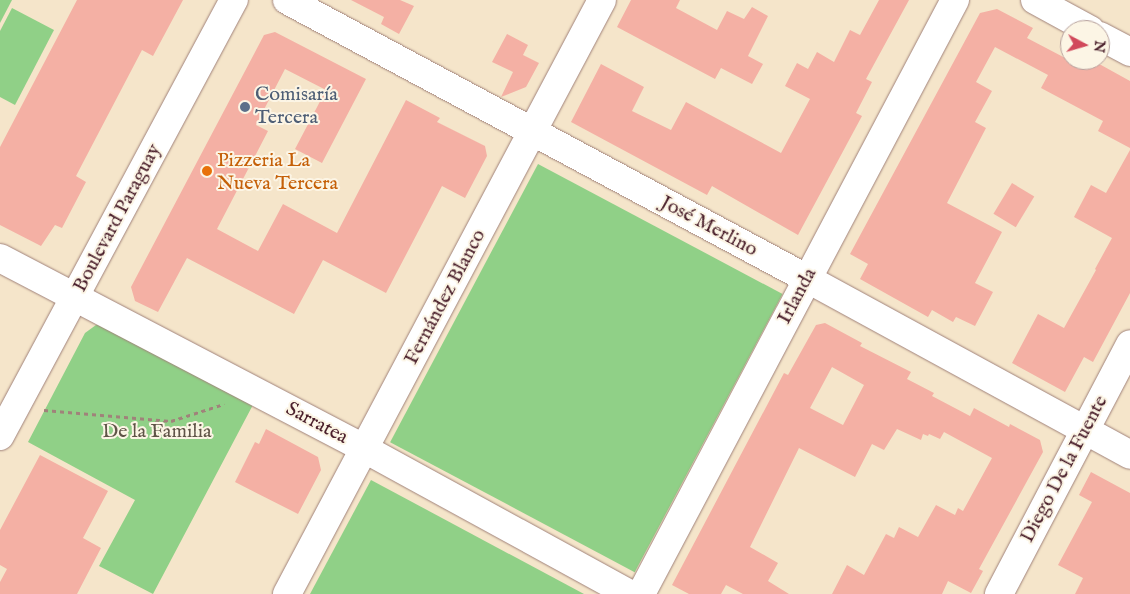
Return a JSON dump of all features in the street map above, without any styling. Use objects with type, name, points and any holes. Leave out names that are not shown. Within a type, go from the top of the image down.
[{"type":"street","name":"Boulevard Paraguay","points":[[0,436],[234,0]]},
{"type":"street","name":"José Merlino","points":[[288,0],[806,278],[1130,455]]},
{"type":"street","name":"Fernández Blanco","points":[[287,594],[363,448],[534,133],[602,0]]},
{"type":"street","name":"Irlanda","points":[[641,594],[806,278],[955,0]]},
{"type":"street","points":[[1035,0],[1072,20]]},
{"type":"street","points":[[1110,41],[1130,52]]},
{"type":"street","name":"Sarratea","points":[[0,258],[363,448],[630,594]]},
{"type":"street","name":"Diego De la Fuente","points":[[999,594],[1083,430],[1130,344]]},
{"type":"path","points":[[15,407],[171,421],[258,393]]},
{"type":"green space","points":[[0,0],[12,0],[0,23]]},
{"type":"green space","points":[[12,8],[54,30],[15,105],[0,97],[0,31]]},
{"type":"green space","points":[[538,164],[783,294],[635,572],[390,442]]},
{"type":"green space","name":"De la Familia","points":[[105,324],[255,401],[153,594],[99,566],[135,500],[28,442],[85,333],[96,325]]},
{"type":"green space","points":[[371,480],[584,594],[310,594]]},
{"type":"building","points":[[77,0],[183,0],[153,56],[142,50],[76,176],[86,182],[62,228],[55,225],[41,246],[0,225],[0,147]]},
{"type":"building","points":[[351,0],[400,0],[414,6],[399,34],[381,24],[384,17]]},
{"type":"building","points":[[631,0],[680,0],[676,8],[717,30],[727,11],[744,19],[752,7],[768,16],[748,56],[763,64],[752,84],[721,68],[715,79],[617,27]]},
{"type":"building","points":[[879,0],[909,0],[866,79],[872,82],[856,113],[862,116],[798,235],[712,186],[707,195],[571,122],[601,64],[644,87],[632,111],[671,130],[686,102],[781,153],[810,99],[785,86],[797,63],[808,69],[817,52],[834,62],[850,30],[860,35]]},
{"type":"building","points":[[997,9],[1033,28],[1027,38],[1060,55],[1060,70],[1110,70],[1130,81],[1130,148],[1098,131],[1103,121],[1041,88],[1048,75],[995,47],[976,82],[992,91],[975,122],[986,128],[947,203],[1002,232],[975,283],[993,292],[975,326],[956,317],[953,322],[932,310],[928,317],[860,279],[868,264],[850,254],[980,13]]},
{"type":"building","points":[[275,32],[366,79],[322,163],[295,149],[326,90],[285,69],[256,125],[268,131],[217,229],[258,251],[283,204],[337,233],[406,100],[440,118],[437,122],[485,146],[487,156],[465,198],[442,186],[386,293],[323,260],[294,314],[187,258],[158,312],[135,301],[131,287],[264,35]]},
{"type":"building","points":[[507,34],[528,45],[523,55],[539,63],[526,87],[501,97],[513,72],[492,62]]},
{"type":"building","points":[[1130,150],[1130,293],[1093,362],[1084,357],[1065,392],[1012,363],[1038,314],[1064,328],[1112,238],[1074,217],[1091,185],[1106,193]]},
{"type":"building","points":[[1012,183],[1034,196],[1016,227],[993,214]]},
{"type":"building","points":[[825,323],[862,343],[860,346],[911,372],[907,379],[934,393],[932,396],[970,416],[974,408],[1009,427],[1010,424],[1040,440],[1043,452],[979,569],[983,571],[971,593],[948,581],[942,594],[832,594],[847,565],[864,575],[886,534],[894,538],[899,527],[918,537],[936,505],[955,515],[958,508],[963,511],[992,458],[944,432],[940,439],[929,434],[928,436],[923,434],[921,440],[897,429],[884,450],[872,444],[855,477],[799,448],[750,547],[778,563],[768,581],[789,594],[743,594],[726,585],[721,594],[689,594],[672,585],[784,373],[788,375],[816,325]],"holes":[[[832,367],[864,385],[843,425],[810,408]]]},
{"type":"building","points":[[266,429],[318,457],[321,470],[298,514],[235,482],[255,442],[259,444]]},
{"type":"building","points":[[40,455],[108,491],[83,538],[101,548],[77,594],[0,594],[0,582],[7,569],[0,565],[0,530]]},
{"type":"building","points":[[1091,472],[1130,493],[1130,594],[1075,594],[1083,578],[1058,565],[1092,502],[1079,495]]},
{"type":"place","name":"Comisaría Tercera","points":[[245,107]]},
{"type":"place","name":"Pizzeria La Nueva Tercera","points":[[207,171]]}]
